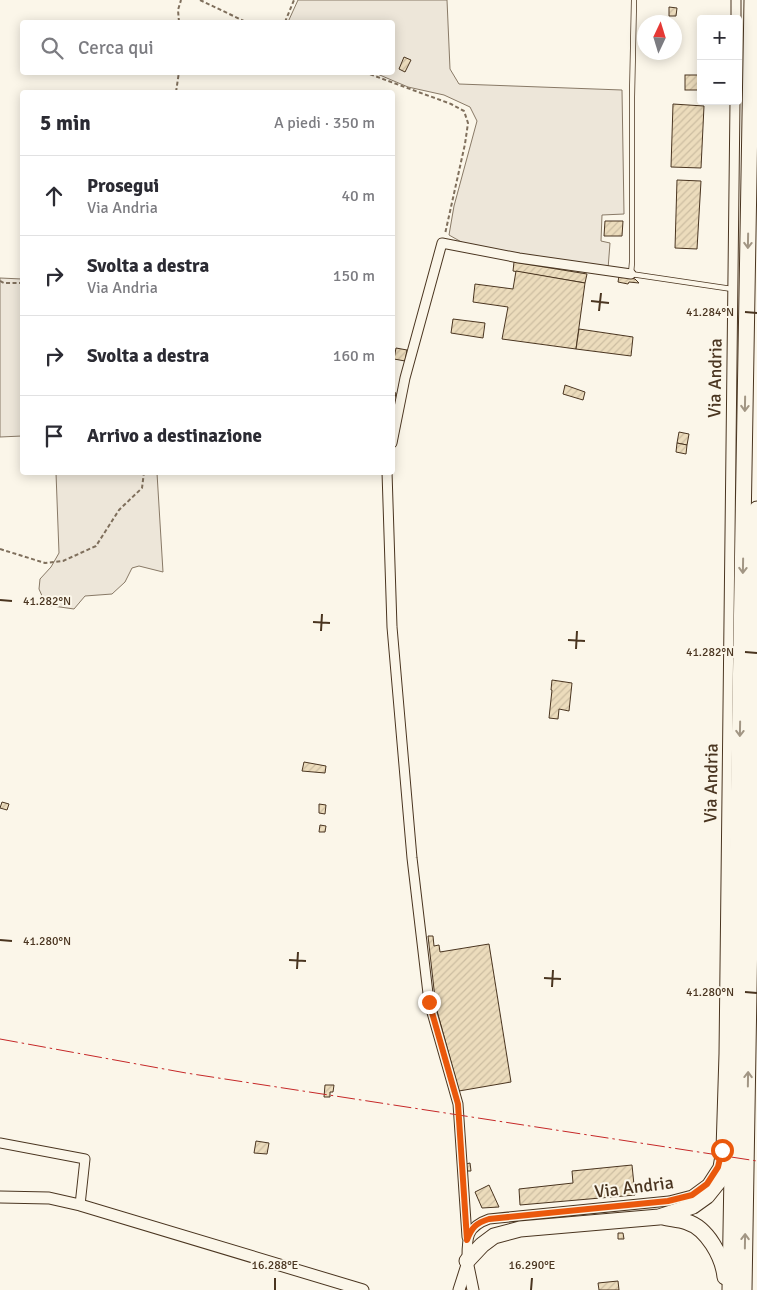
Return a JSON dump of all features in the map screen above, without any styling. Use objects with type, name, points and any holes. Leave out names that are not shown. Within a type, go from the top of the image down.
[{"type":"highway","points":[[730,1290],[752,0]]},
{"type":"highway","points":[[744,1290],[757,509]]},
{"type":"highway","points":[[467,1263],[482,1245],[494,1236],[520,1229],[660,1217],[693,1206],[707,1196],[719,1181],[725,1166],[734,1097]]},
{"type":"highway","points":[[660,1217],[687,1222],[702,1230],[719,1253],[724,1269],[726,1290]]},
{"type":"street","points":[[736,0],[736,15]]},
{"type":"street","name":"Via Andria","points":[[467,1240],[471,1230],[478,1222],[489,1219],[668,1201],[692,1195],[707,1184],[718,1167],[722,1150],[724,1054],[735,105]]},
{"type":"street","points":[[395,428],[405,378],[442,243],[519,258],[631,274]]},
{"type":"street","points":[[387,475],[392,627],[412,858],[429,1002],[458,1104],[467,1263],[473,1290]]},
{"type":"street","points":[[0,1143],[85,1159],[80,1204]]},
{"type":"street","points":[[0,1197],[49,1198],[80,1204],[359,1289]]},
{"type":"street","points":[[459,1290],[467,1263]]},
{"type":"lane","points":[[634,0],[631,274],[732,289]]},
{"type":"path","points":[[179,20],[178,10],[182,0]]},
{"type":"path","points":[[200,0],[242,20]]},
{"type":"path","points":[[286,20],[294,0]]},
{"type":"path","points":[[176,90],[179,75]]},
{"type":"path","points":[[372,75],[451,104],[464,111],[468,123],[465,144],[442,243]]},
{"type":"path","points":[[0,281],[4,283],[20,283]]},
{"type":"path","points":[[0,549],[45,563],[63,561],[96,546],[119,510],[142,488],[144,475]]},
{"type":"shaded area","points":[[298,0],[447,0],[450,69],[459,84],[622,90],[624,214],[602,215],[601,241],[610,243],[608,269],[465,244],[449,235],[454,206],[477,121],[470,107],[444,95],[408,87],[380,75],[395,75],[395,20],[289,20]]},
{"type":"shaded area","points":[[0,278],[20,279],[20,436],[0,437]]},
{"type":"shaded area","points":[[56,475],[157,475],[163,572],[139,566],[132,568],[125,582],[112,594],[85,596],[74,609],[46,605],[39,589],[40,579],[51,567],[59,553]]},
{"type":"building","points":[[669,7],[677,8],[676,15],[669,15]]},
{"type":"building","points":[[404,57],[411,60],[405,72],[399,69]]},
{"type":"building","points":[[685,75],[697,75],[697,90],[685,90]]},
{"type":"building","points":[[673,104],[704,106],[701,168],[671,167]]},
{"type":"building","points":[[677,180],[701,181],[697,249],[675,248]]},
{"type":"building","points":[[605,221],[623,221],[622,236],[604,236]]},
{"type":"building","points":[[514,262],[587,274],[585,283],[513,271]]},
{"type":"building","points":[[516,271],[585,283],[576,349],[502,339],[508,307],[473,302],[475,284],[513,289]]},
{"type":"building","points":[[619,276],[635,279],[639,283],[629,282],[628,284],[618,282]]},
{"type":"building","points":[[453,319],[485,323],[483,338],[451,333]]},
{"type":"building","points":[[579,329],[633,337],[631,356],[576,349]]},
{"type":"building","points":[[396,348],[407,350],[405,361],[395,359]]},
{"type":"building","points":[[565,385],[585,392],[583,400],[563,394]]},
{"type":"building","points":[[679,432],[689,434],[687,445],[677,443]]},
{"type":"building","points":[[677,443],[687,445],[686,454],[676,452]]},
{"type":"building","points":[[552,680],[572,683],[569,711],[559,709],[558,719],[549,718]]},
{"type":"building","points":[[304,762],[326,766],[325,773],[302,771]]},
{"type":"building","points":[[2,802],[9,804],[7,810],[0,808]]},
{"type":"building","points":[[319,804],[326,805],[325,814],[319,813]]},
{"type":"building","points":[[320,825],[326,826],[325,832],[319,832]]},
{"type":"building","points":[[428,936],[433,936],[434,946],[439,945],[440,952],[489,944],[511,1082],[459,1091],[436,1007]]},
{"type":"building","points":[[325,1085],[334,1085],[333,1092],[330,1092],[330,1097],[324,1097]]},
{"type":"building","points":[[256,1141],[269,1143],[267,1154],[254,1153]]},
{"type":"building","points":[[470,1163],[471,1171],[467,1171],[466,1164]]},
{"type":"building","points":[[632,1165],[635,1195],[520,1205],[519,1189],[573,1183],[572,1171]]},
{"type":"building","points":[[489,1185],[499,1207],[482,1208],[475,1192]]},
{"type":"building","points":[[618,1233],[623,1233],[624,1239],[618,1239]]},
{"type":"building","points":[[618,1281],[619,1290],[599,1290],[598,1283]]},
{"type":"power","points":[[0,1039],[186,1073],[757,1161]]},
{"type":"route","points":[[429,1002],[458,1104],[467,1240],[471,1230],[478,1222],[489,1219],[668,1201],[692,1195],[707,1184],[718,1167],[722,1150]]}]
